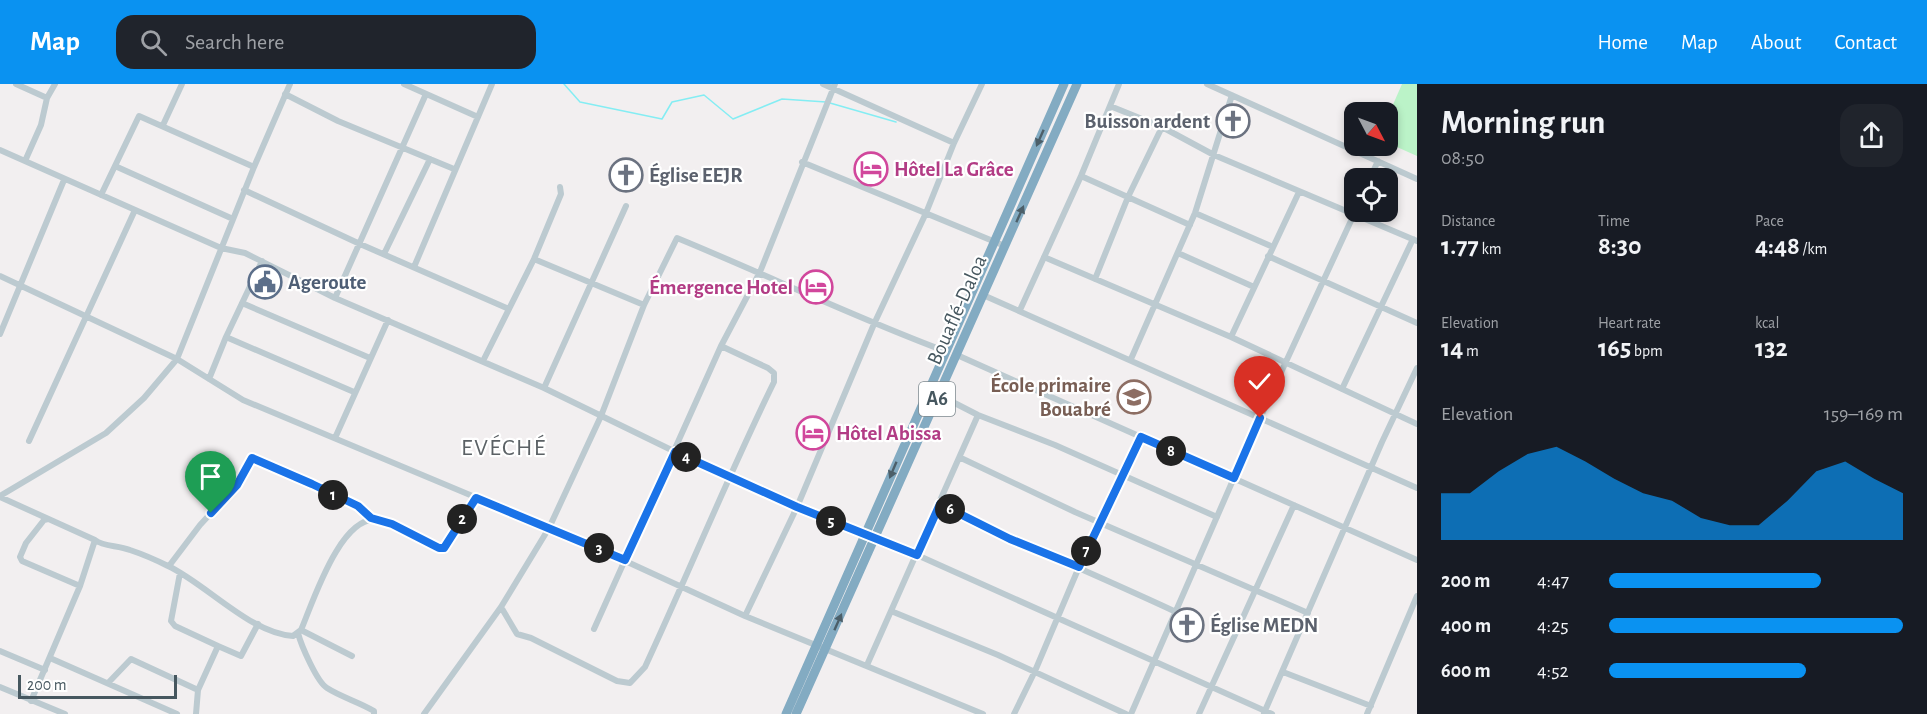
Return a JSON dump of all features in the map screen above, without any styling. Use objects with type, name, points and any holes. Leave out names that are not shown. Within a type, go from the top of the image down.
[{"type":"highway","name":"Bouaflé-Daloa","points":[[796,714],[945,351],[1064,84]]},
{"type":"highway","name":"Bouaflé-Daloa","points":[[870,537],[939,395],[1077,84]]},
{"type":"highway","name":"Bouaflé-Daloa","points":[[786,714],[822,646]]},
{"type":"street","points":[[16,84],[47,98]]},
{"type":"street","points":[[25,161],[41,126],[47,98],[55,84]]},
{"type":"street","points":[[163,125],[182,84]]},
{"type":"street","points":[[0,497],[106,433],[144,398],[177,359],[244,190],[290,84]]},
{"type":"street","points":[[404,84],[478,117]]},
{"type":"street","points":[[414,267],[492,84]]},
{"type":"street","points":[[823,84],[834,86],[954,143]]},
{"type":"street","points":[[744,616],[797,507],[874,324],[926,213],[954,143],[982,84]]},
{"type":"street","points":[[1020,310],[1082,176],[1119,84]]},
{"type":"street","points":[[1207,84],[1417,179]]},
{"type":"street","points":[[1223,91],[1226,84]]},
{"type":"street","points":[[594,629],[721,346],[760,272],[834,86]]},
{"type":"street","points":[[285,94],[338,121],[454,169]]},
{"type":"street","points":[[335,298],[426,94]]},
{"type":"street","points":[[1131,359],[1195,213],[1232,95]]},
{"type":"street","points":[[1110,106],[1162,128],[1214,155],[1299,192],[1344,208]]},
{"type":"street","points":[[101,195],[139,116],[254,167]]},
{"type":"street","points":[[1095,279],[1128,197],[1162,128]]},
{"type":"street","points":[[0,150],[221,248],[245,253],[335,298],[544,388],[727,477],[917,555],[1264,713],[1272,714]]},
{"type":"street","points":[[384,254],[430,159]]},
{"type":"street","points":[[1375,168],[1378,161]]},
{"type":"street","points":[[802,162],[1005,246]]},
{"type":"street","points":[[115,166],[233,219]]},
{"type":"street","points":[[1082,176],[1190,225]]},
{"type":"street","points":[[0,334],[64,180]]},
{"type":"street","points":[[483,361],[534,260],[561,194],[560,188]]},
{"type":"street","points":[[244,190],[509,309]]},
{"type":"street","points":[[1232,337],[1299,192]]},
{"type":"street","points":[[544,388],[626,206]]},
{"type":"street","points":[[29,441],[135,210]]},
{"type":"street","points":[[1195,213],[1273,247]]},
{"type":"street","points":[[1131,714],[1285,361],[1350,222]]},
{"type":"street","points":[[1342,389],[1415,240],[1376,222]]},
{"type":"street","points":[[424,714],[501,607],[549,528],[601,416],[644,305],[677,238],[760,272],[874,324],[945,351]]},
{"type":"street","points":[[1178,253],[1254,287]]},
{"type":"street","points":[[1268,256],[1417,323]]},
{"type":"street","points":[[1044,257],[1232,337],[1417,424]]},
{"type":"street","points":[[534,260],[644,305]]},
{"type":"street","points":[[209,379],[261,261]]},
{"type":"street","points":[[0,276],[177,359],[243,400],[625,560],[682,589],[744,616],[822,646],[983,714]]},
{"type":"street","points":[[983,295],[1417,488]]},
{"type":"street","points":[[242,303],[370,358]]},
{"type":"street","points":[[335,438],[388,320]]},
{"type":"street","points":[[226,337],[354,392]]},
{"type":"street","points":[[501,607],[517,634],[541,642],[602,675],[630,683],[645,667],[682,589],[727,477],[774,382],[774,373],[721,346]]},
{"type":"street","points":[[957,355],[1417,560]]},
{"type":"street","points":[[1264,713],[1417,368]]},
{"type":"street","points":[[939,395],[978,415],[1217,517]]},
{"type":"street","points":[[867,665],[961,458],[978,415]]},
{"type":"street","points":[[1014,714],[1100,521],[1141,437]]},
{"type":"street","points":[[169,566],[200,525],[232,491],[252,458],[358,506],[371,518],[392,524],[442,548],[476,498]]},
{"type":"street","points":[[961,458],[1308,613]]},
{"type":"street","points":[[0,497],[95,540],[101,545],[113,545],[130,550],[169,566],[258,624],[288,636],[300,632],[352,656]]},
{"type":"street","points":[[940,504],[1010,539],[1079,567],[1176,612]]},
{"type":"street","points":[[1199,714],[1294,505]]},
{"type":"street","points":[[371,518],[356,526],[346,537],[326,571],[300,632],[301,644],[324,687],[354,700],[374,711],[374,714]]},
{"type":"street","points":[[49,519],[44,520],[26,543],[20,557],[22,561],[80,586]]},
{"type":"street","points":[[31,702],[80,586],[95,540]]},
{"type":"street","points":[[180,573],[171,621],[175,626],[241,656],[258,624]]},
{"type":"street","points":[[1367,714],[1417,596]]},
{"type":"street","points":[[891,611],[1035,671],[1126,714]]},
{"type":"street","points":[[196,714],[198,690],[218,646]]},
{"type":"street","points":[[0,651],[45,670]]},
{"type":"street","points":[[50,658],[109,682],[177,714]]},
{"type":"street","points":[[109,682],[131,659],[198,690]]},
{"type":"street","points":[[1283,672],[1371,706]]},
{"type":"street","points":[[0,687],[64,714]]},
{"type":"green space","points":[[1402,84],[1417,84],[1417,156],[1398,147],[1398,102],[1394,102]]},
{"type":"waterway","points":[[564,84],[580,102],[662,119],[672,102],[704,95],[733,119],[782,99],[826,102]]},
{"type":"waterway","points":[[830,103],[896,122]]},
{"type":"place","name":"Buisson ardent","points":[[1233,121]]},
{"type":"place","name":"Hôtel La Grâce","points":[[871,169]]},
{"type":"place","name":"Église EEJR","points":[[626,175]]},
{"type":"place","name":"Ageroute","points":[[265,282]]},
{"type":"place","name":"Émergence Hotel","points":[[816,287]]},
{"type":"place","name":"École primaire Bouabré","points":[[1134,397]]},
{"type":"place","name":"Hôtel Abissa","points":[[813,433]]},
{"type":"place","name":"Église MEDN","points":[[1187,625]]},
{"type":"district","name":"EVÉCHÉ","points":[[504,448]]},
{"type":"route","points":[[211,513],[237,485],[241,473],[252,458],[263,461],[358,506],[371,518],[392,524],[439,548],[444,548],[476,498],[625,560],[675,452],[797,507],[917,555],[940,504],[1010,539],[1079,567],[1141,437],[1234,478],[1260,418]]}]
